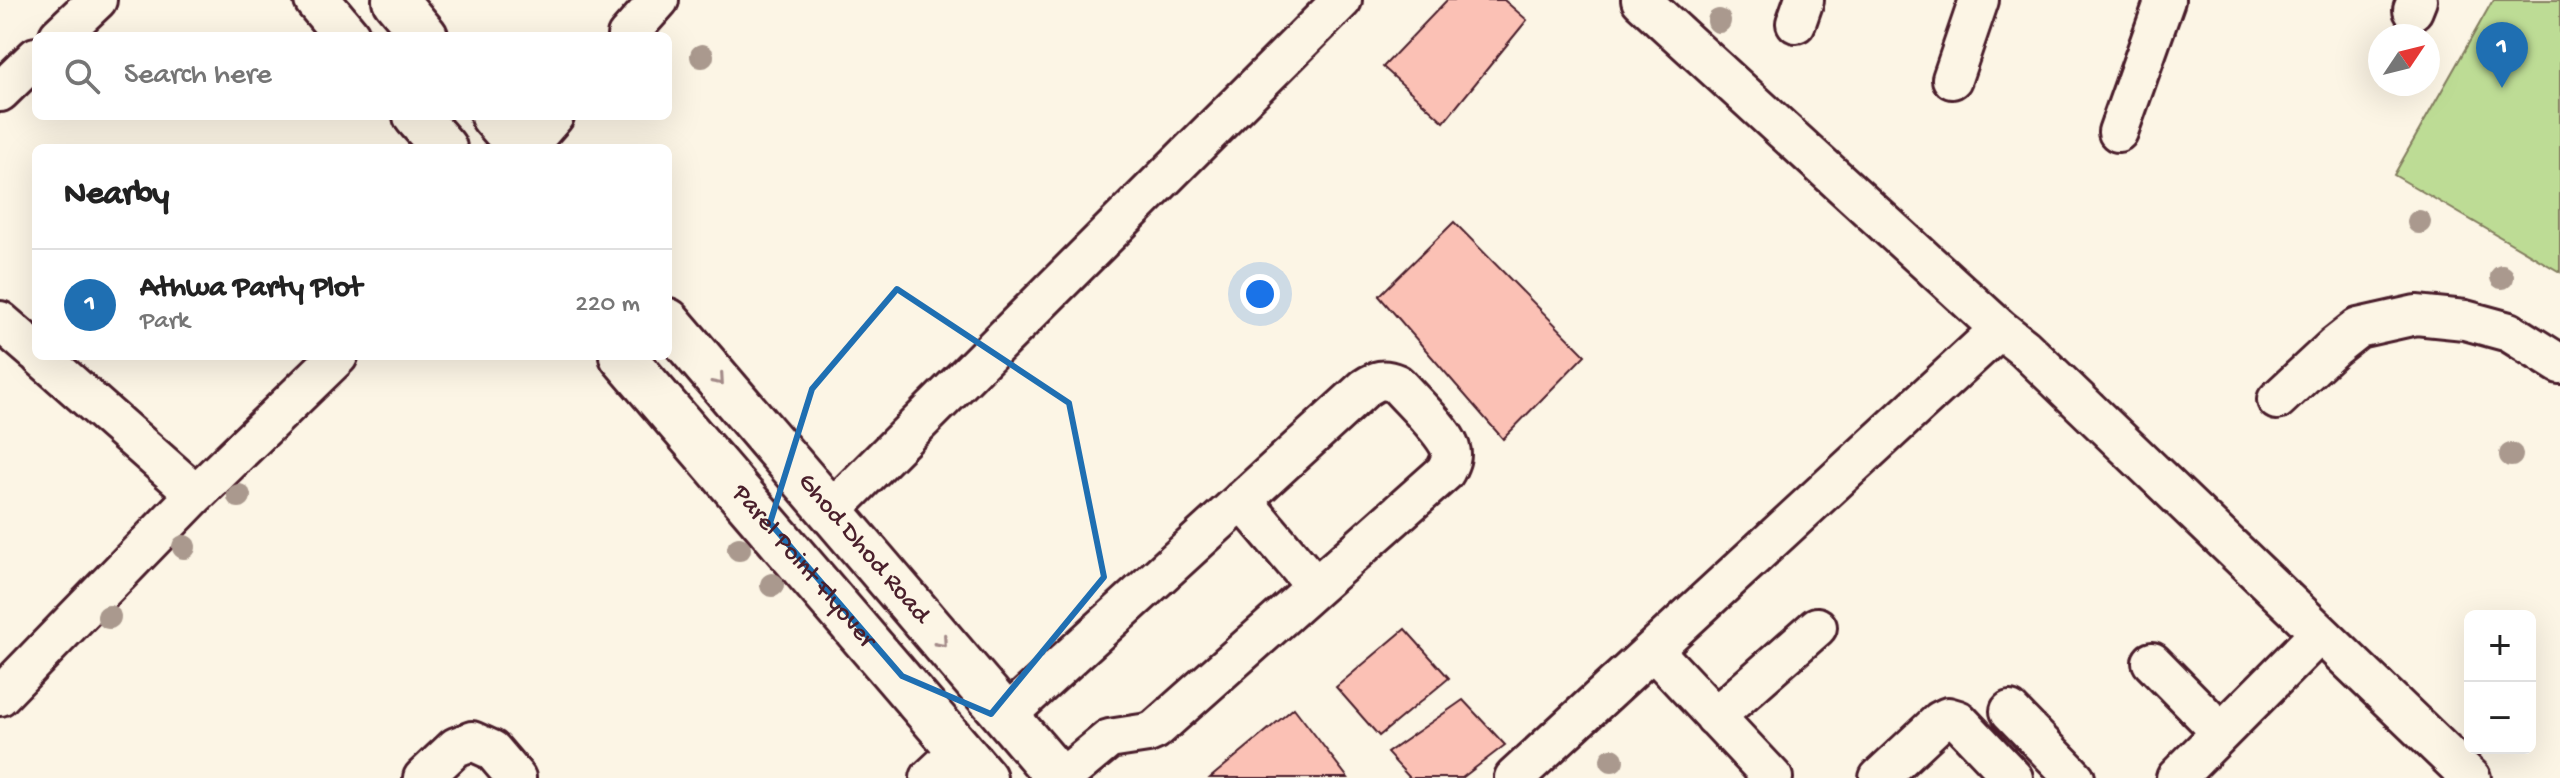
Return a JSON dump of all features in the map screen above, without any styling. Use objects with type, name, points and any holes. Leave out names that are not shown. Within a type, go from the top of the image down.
[{"type":"main road","points":[[317,0],[344,32]]},
{"type":"main road","points":[[395,0],[422,32]]},
{"type":"main road","points":[[420,120],[440,144]]},
{"type":"main road","points":[[497,120],[519,144]]},
{"type":"main road","name":"Ghod Dhod Road","points":[[672,326],[1060,778]]},
{"type":"main road","name":"Parel Point Flyover","points":[[625,360],[958,769]]},
{"type":"street","points":[[63,32],[97,0]]},
{"type":"street","points":[[631,32],[659,0]]},
{"type":"street","points":[[831,511],[1342,0]]},
{"type":"street","points":[[1641,0],[2024,348],[2471,778]]},
{"type":"street","points":[[1952,79],[1979,0]]},
{"type":"street","points":[[2118,132],[2165,0]]},
{"type":"street","points":[[0,92],[32,61]]},
{"type":"street","points":[[527,144],[550,120]]},
{"type":"street","points":[[2277,400],[2358,328],[2416,315],[2465,320],[2509,332],[2560,364]]},
{"type":"street","points":[[0,321],[32,349]]},
{"type":"street","points":[[1514,778],[2000,329]]},
{"type":"street","points":[[45,360],[196,494]]},
{"type":"street","points":[[0,696],[196,494],[334,360]]},
{"type":"street","points":[[1006,716],[1377,380],[1397,384],[1444,437],[1451,449],[1451,460],[1445,472],[1155,730],[1109,739],[1060,778]]},
{"type":"street","points":[[1242,500],[1315,586]]},
{"type":"street","points":[[1715,717],[1817,627]]},
{"type":"street","points":[[2176,778],[2320,633]]},
{"type":"street","points":[[1653,650],[1773,778]]},
{"type":"street","points":[[2152,662],[2221,732]]},
{"type":"street","points":[[2010,711],[2075,778]]},
{"type":"street","points":[[1879,778],[1948,717],[1958,720],[2013,778]]},
{"type":"street","points":[[423,778],[456,747],[472,741],[492,750],[516,778]]},
{"type":"highlighted area","points":[[897,289],[1069,403],[1104,577],[991,714],[902,676],[770,523],[812,389]]},
{"type":"green space","points":[[2493,0],[2560,0],[2560,272],[2394,175]]},
{"type":"building","points":[[1447,0],[1504,0],[1527,20],[1444,122],[1383,67]]},
{"type":"building","points":[[1454,222],[1585,355],[1503,439],[1379,296]]},
{"type":"building","points":[[1405,629],[1449,678],[1379,736],[1336,687]]},
{"type":"building","points":[[1463,700],[1505,745],[1462,778],[1410,778],[1387,753]]},
{"type":"building","points":[[1294,708],[1348,778],[1210,778]]},
{"type":"place","name":"Athwa Party Plot","points":[[2502,88]]}]
